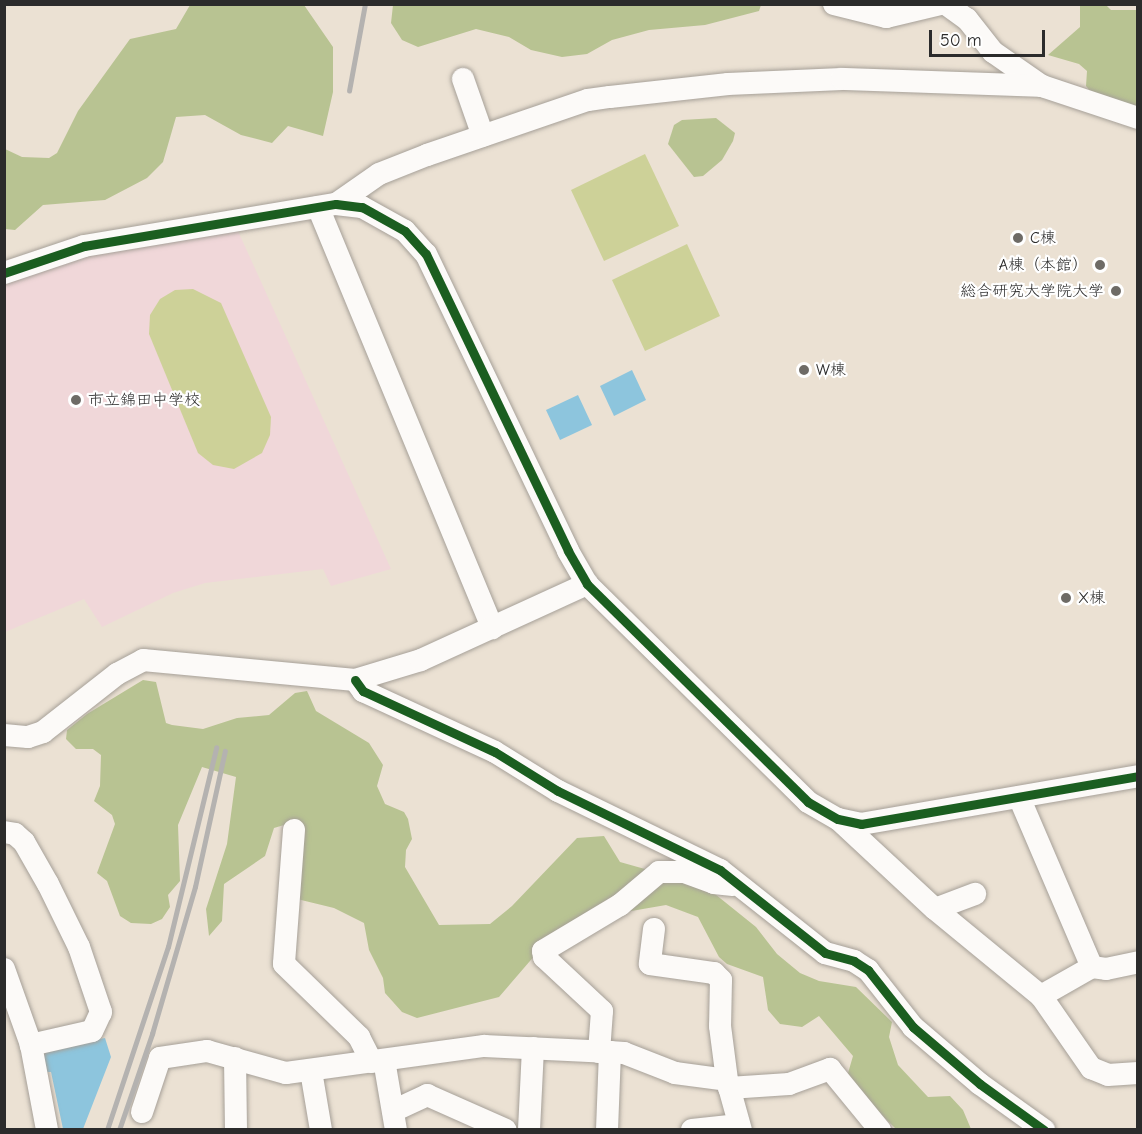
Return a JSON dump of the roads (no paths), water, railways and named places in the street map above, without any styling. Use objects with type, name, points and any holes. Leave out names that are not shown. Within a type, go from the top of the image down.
[{"type":"street","points":[[834,4],[886,17],[941,4]]},
{"type":"street","points":[[946,4],[962,14],[993,52],[1042,86],[1137,118]]},
{"type":"street","points":[[327,206],[379,174],[588,100],[728,84],[842,79],[1042,86]]},
{"type":"street","points":[[463,80],[483,136]]},
{"type":"street","points":[[327,206],[492,628]]},
{"type":"street","points":[[4,273],[84,246],[327,206],[362,207],[382,216],[405,231],[426,254],[568,551],[587,584],[808,802],[838,819],[935,909],[1041,996],[1091,1068],[1108,1075],[1137,1073]]},
{"type":"street","points":[[4,735],[28,737],[44,732],[117,674],[143,660],[355,680],[421,660],[587,584]]},
{"type":"street","points":[[355,680],[363,691],[523,766],[558,791],[674,845],[740,884],[825,953],[854,961],[868,970],[913,1027],[980,1084],[1044,1130]]},
{"type":"street","points":[[838,819],[861,824],[1137,776]]},
{"type":"street","points":[[1019,797],[1092,967]]},
{"type":"street","points":[[294,830],[284,964],[359,1037],[378,1061],[395,1120],[427,1095],[506,1130]]},
{"type":"street","points":[[4,832],[15,834],[24,842],[48,884],[79,947],[101,1011],[92,1031],[31,1045]]},
{"type":"street","points":[[608,1130],[602,1011],[544,957],[543,951],[620,904],[659,873],[684,872],[714,883],[740,884]]},
{"type":"street","points":[[935,909],[975,894]]},
{"type":"street","points":[[654,929],[650,964],[718,975],[718,1007],[728,1084],[740,1127],[692,1130]]},
{"type":"street","points":[[1041,996],[1092,967],[1106,969],[1137,962]]},
{"type":"street","points":[[4,969],[31,1045],[47,1130]]},
{"type":"street","points":[[142,1112],[160,1058],[207,1051],[286,1072],[310,1071],[484,1046],[624,1053],[675,1073],[728,1084],[789,1084],[830,1069],[868,1127]]},
{"type":"street","points":[[529,1130],[533,1048]]},
{"type":"street","points":[[235,1058],[236,1130]]},
{"type":"street","points":[[310,1071],[321,1130]]},
{"type":"water","points":[[632,370],[646,400],[614,416],[600,386]]},
{"type":"water","points":[[578,395],[592,425],[560,440],[546,410]]},
{"type":"water","points":[[105,1038],[111,1057],[83,1129],[63,1129],[51,1072],[42,1072],[45,1049]]},
{"type":"railway","points":[[349,91],[365,4]]},
{"type":"railway","points":[[107,1130],[168,947],[216,748]]},
{"type":"railway","points":[[119,1130],[152,1034],[195,887],[225,751]]},
{"type":"place","name":"C棟","points":[[1018,238]]},
{"type":"place","name":"A棟（本館）","points":[[1100,265]]},
{"type":"place","name":"総合研究大学院大学","points":[[1116,291]]},
{"type":"place","name":"W棟","points":[[804,370]]},
{"type":"place","name":"市立錦田中学校","points":[[76,400]]},
{"type":"place","name":"X棟","points":[[1066,598]]}]
